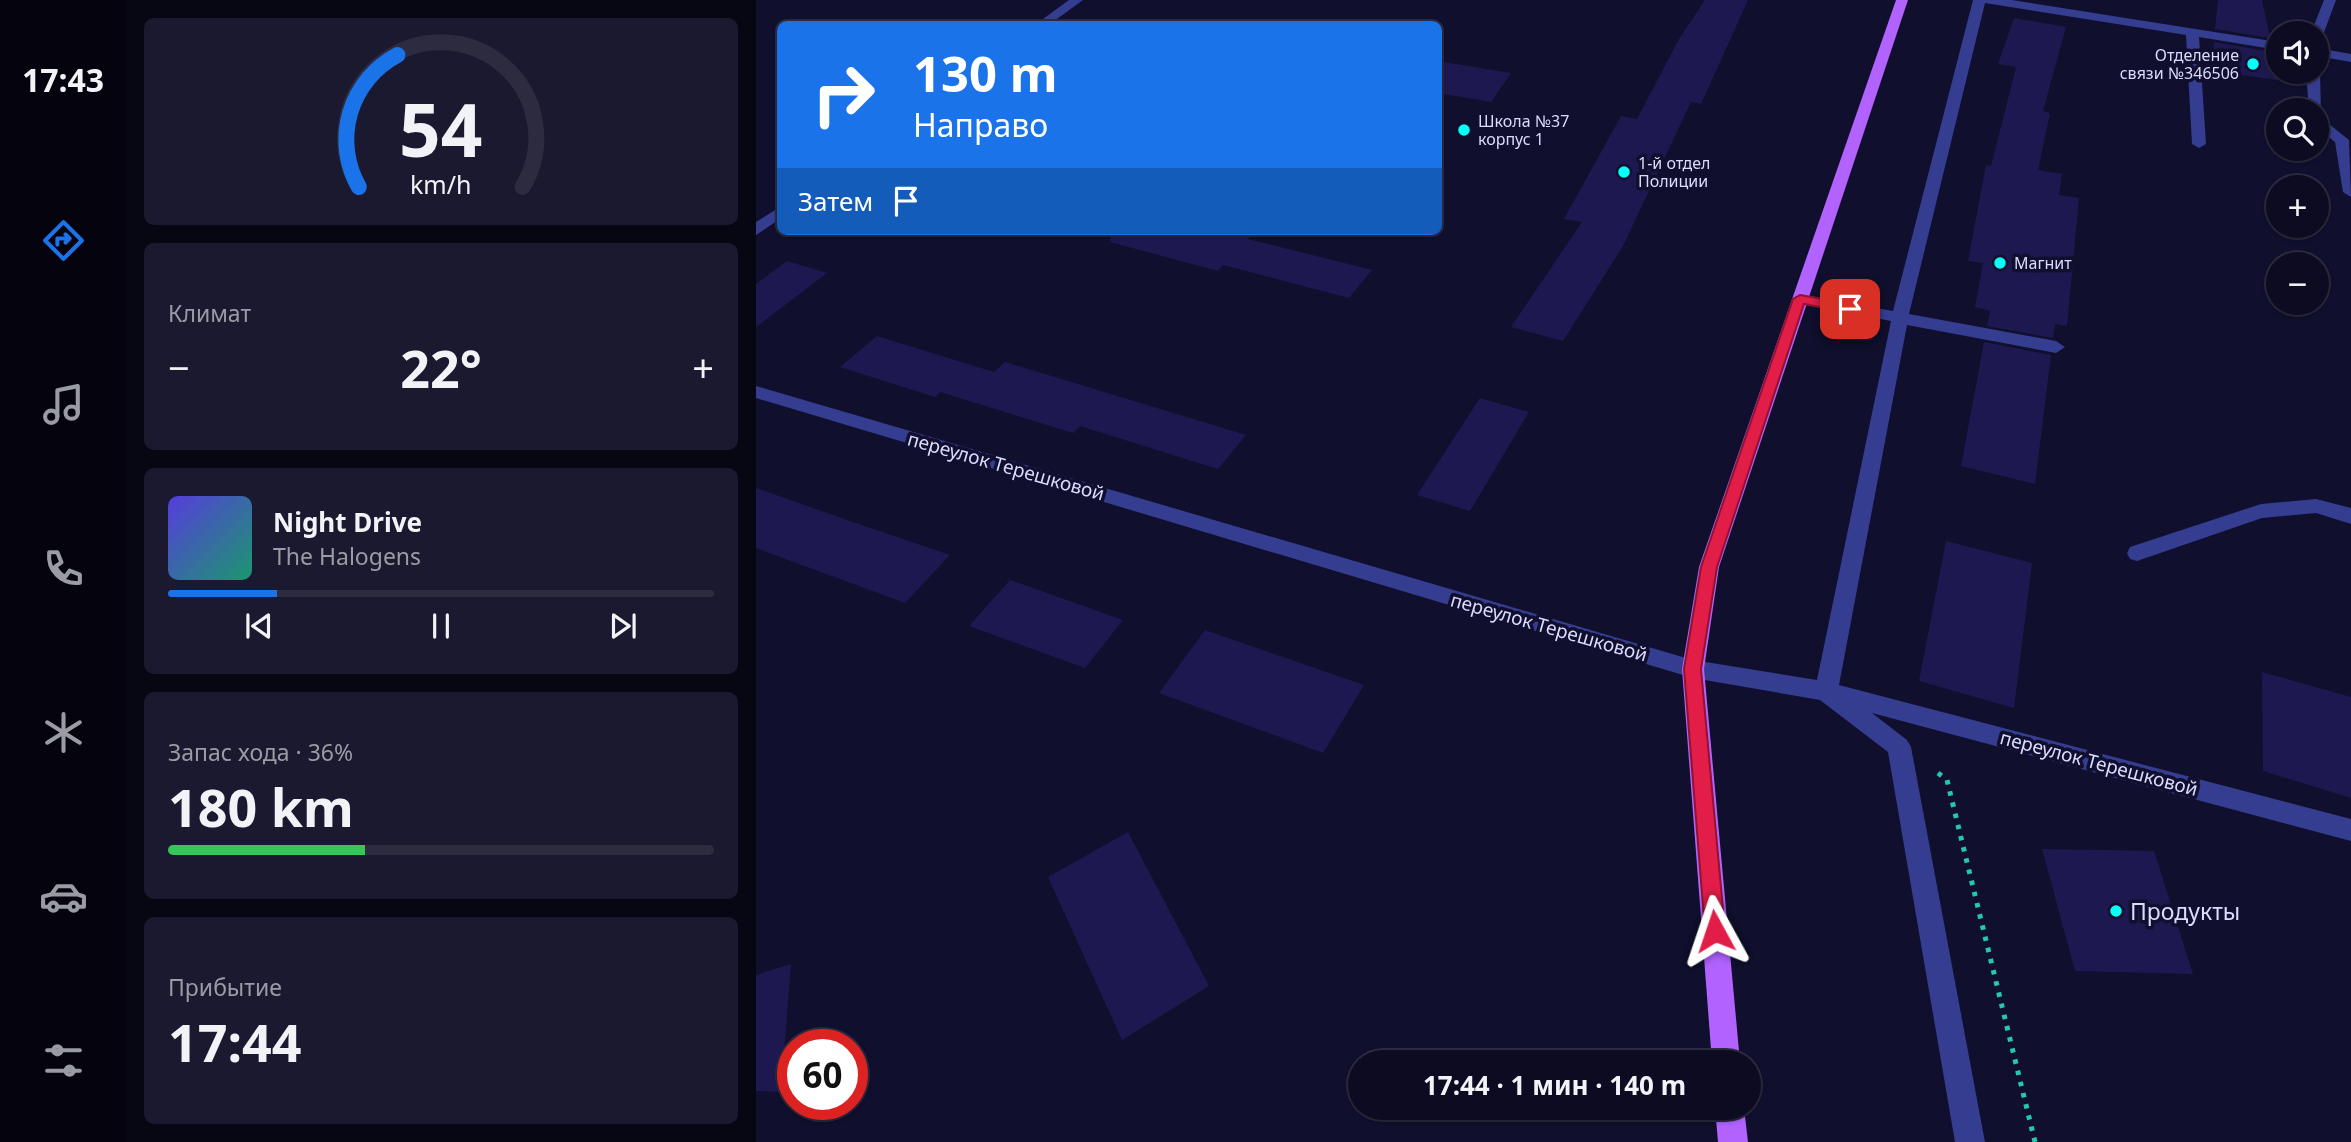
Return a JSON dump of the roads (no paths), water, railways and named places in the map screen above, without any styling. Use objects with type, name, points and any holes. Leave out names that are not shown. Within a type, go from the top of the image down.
[{"type":"main road","points":[[1725,1050],[1693,669],[1709,567],[1902,0]]},
{"type":"main road","points":[[1731,1120],[1733,1142]]},
{"type":"street","points":[[1046,21],[1077,0]]},
{"type":"street","points":[[1970,1142],[1899,747],[1826,691],[1900,318],[1979,0]]},
{"type":"street","points":[[1988,0],[2266,44]]},
{"type":"street","points":[[2322,21],[2330,0]]},
{"type":"street","points":[[2192,32],[2199,144]]},
{"type":"street","points":[[2329,54],[2351,58]]},
{"type":"street","points":[[2329,130],[2342,141],[2351,192]]},
{"type":"street","points":[[756,230],[777,214]]},
{"type":"street","points":[[1800,299],[2056,347]]},
{"type":"street","name":"переулок Терешковой","points":[[756,392],[1693,669],[1826,691],[2351,830]]},
{"type":"street","points":[[2137,553],[2260,511],[2316,506],[2351,516]]},
{"type":"place","name":"Отделение связи №346506","points":[[2253,64]]},
{"type":"place","name":"Школа №37 корпус 1","points":[[1464,130]]},
{"type":"place","name":"1-й отдел Полиции","points":[[1624,172]]},
{"type":"place","name":"Магнит","points":[[2000,263]]},
{"type":"place","name":"Продукты","points":[[2116,911]]}]
